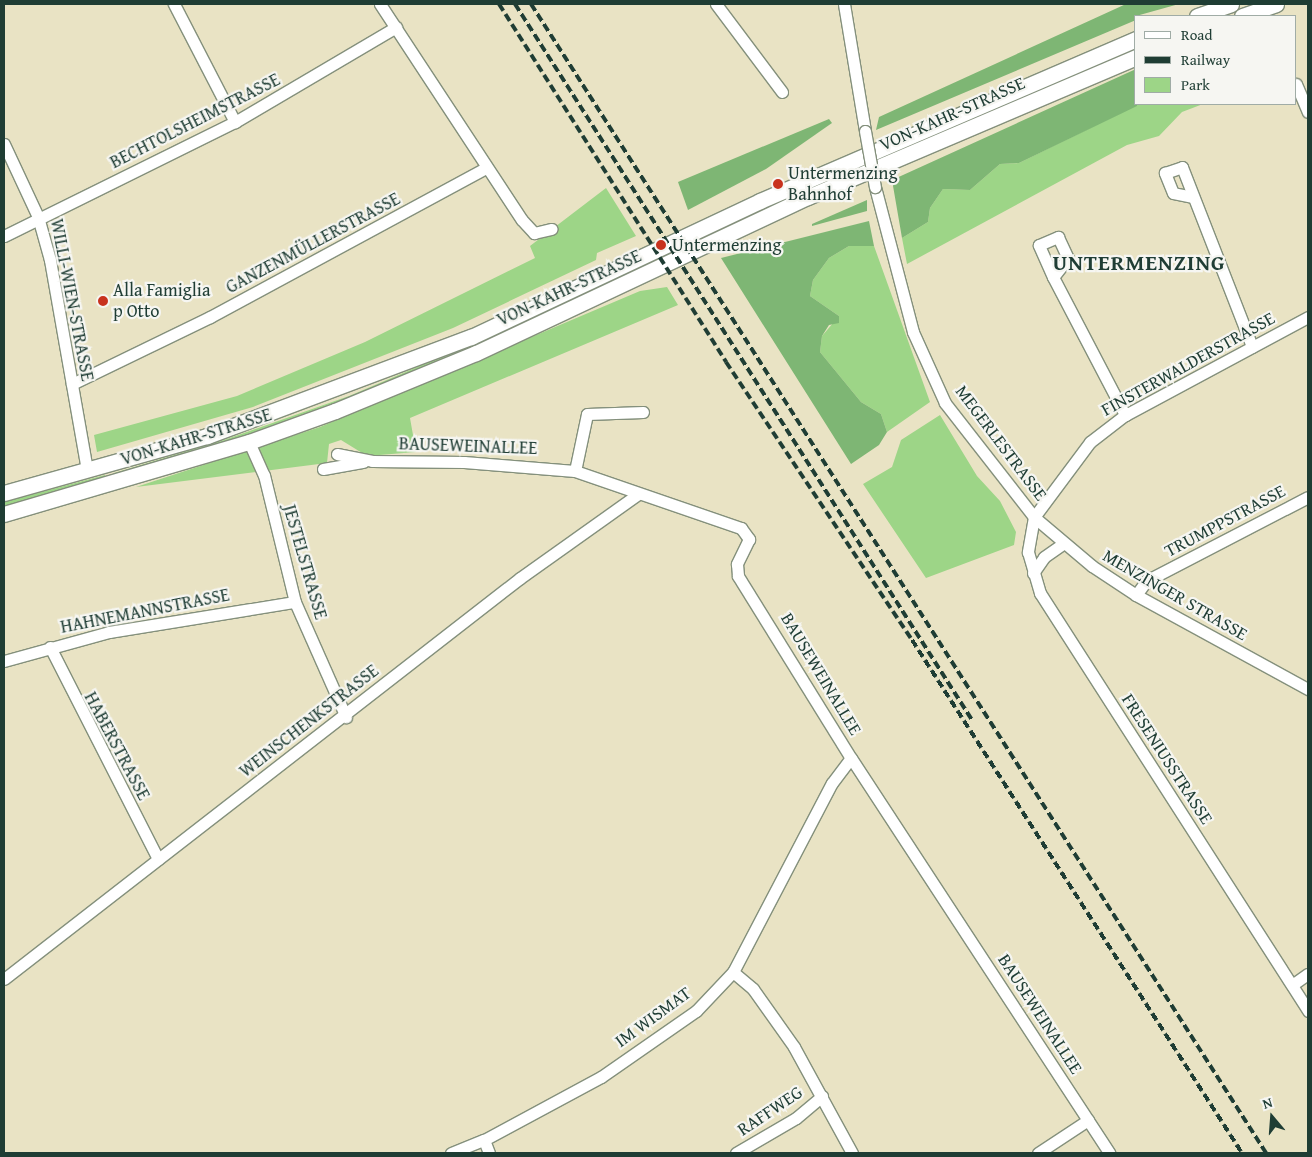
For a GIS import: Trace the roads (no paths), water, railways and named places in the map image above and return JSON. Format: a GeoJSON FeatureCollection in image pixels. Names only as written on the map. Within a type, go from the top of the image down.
{"type":"FeatureCollection","features":[{"type":"Feature","properties":{"kind":"main road"},"geometry":{"type":"LineString","coordinates":[[1200,15],[1231,4]]}},
{"type":"Feature","properties":{"kind":"main road"},"geometry":{"type":"LineString","coordinates":[[1246,15],[1268,10]]}},
{"type":"Feature","properties":{"kind":"main road","name":"VON-KAHR-STRASSE"},"geometry":{"type":"LineString","coordinates":[[4,493],[87,470],[307,402],[470,337],[760,201],[1134,40]]}},
{"type":"Feature","properties":{"kind":"main road","name":"VON-KAHR-STRASSE"},"geometry":{"type":"LineString","coordinates":[[4,514],[249,442],[476,353],[808,197],[1134,58]]}},
{"type":"Feature","properties":{"kind":"street"},"geometry":{"type":"LineString","coordinates":[[174,4],[235,122]]}},
{"type":"Feature","properties":{"kind":"street"},"geometry":{"type":"LineString","coordinates":[[380,4],[486,168],[534,233],[552,230]]}},
{"type":"Feature","properties":{"kind":"street"},"geometry":{"type":"LineString","coordinates":[[716,4],[782,92]]}},
{"type":"Feature","properties":{"kind":"street","name":"MEGERLESTRASSE"},"geometry":{"type":"LineString","coordinates":[[844,4],[875,187],[913,332],[945,404],[1034,517]]}},
{"type":"Feature","properties":{"kind":"street","name":"BECHTOLSHEIMSTRASSE"},"geometry":{"type":"LineString","coordinates":[[4,236],[38,217],[235,122],[396,27]]}},
{"type":"Feature","properties":{"kind":"street"},"geometry":{"type":"LineString","coordinates":[[1297,86],[1308,112]]}},
{"type":"Feature","properties":{"kind":"street","name":"WILLI-WIEN-STRASSE"},"geometry":{"type":"LineString","coordinates":[[4,144],[38,217],[72,384],[87,470]]}},
{"type":"Feature","properties":{"kind":"street","name":"GANZENMÜLLERSTRASSE"},"geometry":{"type":"LineString","coordinates":[[72,384],[218,312],[486,168]]}},
{"type":"Feature","properties":{"kind":"street"},"geometry":{"type":"LineString","coordinates":[[1193,197],[1252,347]]}},
{"type":"Feature","properties":{"kind":"street"},"geometry":{"type":"LineString","coordinates":[[1053,277],[1125,415]]}},
{"type":"Feature","properties":{"kind":"street","name":"FINSTERWALDERSTRASSE"},"geometry":{"type":"LineString","coordinates":[[1034,517],[1090,442],[1125,415],[1308,317]]}},
{"type":"Feature","properties":{"kind":"street"},"geometry":{"type":"LineString","coordinates":[[575,471],[587,414],[643,412]]}},
{"type":"Feature","properties":{"kind":"street","name":"JESTELSTRASSE"},"geometry":{"type":"LineString","coordinates":[[249,442],[264,475],[295,602],[346,717]]}},
{"type":"Feature","properties":{"kind":"street","name":"BAUSEWEINALLEE"},"geometry":{"type":"LineString","coordinates":[[337,454],[372,461]]}},
{"type":"Feature","properties":{"kind":"street","name":"BAUSEWEINALLEE"},"geometry":{"type":"LineString","coordinates":[[323,468],[372,461],[481,462],[575,471],[638,494],[698,510],[747,534],[748,545],[738,564],[738,576],[851,758],[1109,1153]]}},
{"type":"Feature","properties":{"kind":"street","name":"WEINSCHENKSTRASSE"},"geometry":{"type":"LineString","coordinates":[[4,979],[158,859],[346,717],[367,695],[638,494]]}},
{"type":"Feature","properties":{"kind":"street","name":"TRUMPPSTRASSE"},"geometry":{"type":"LineString","coordinates":[[1136,596],[1146,581],[1308,497]]}},
{"type":"Feature","properties":{"kind":"street","name":"MENZINGER STRASSE"},"geometry":{"type":"LineString","coordinates":[[1034,517],[1064,543],[1136,596],[1308,689]]}},
{"type":"Feature","properties":{"kind":"street","name":"FRESENIUSSTRASSE"},"geometry":{"type":"LineString","coordinates":[[1034,517],[1028,552],[1032,573],[1040,593],[1308,1010]]}},
{"type":"Feature","properties":{"kind":"street"},"geometry":{"type":"LineString","coordinates":[[1032,573],[1044,557],[1064,543]]}},
{"type":"Feature","properties":{"kind":"street","name":"HAHNEMANNSTRASSE"},"geometry":{"type":"LineString","coordinates":[[4,661],[109,632],[295,602]]}},
{"type":"Feature","properties":{"kind":"street","name":"HABERSTRASSE"},"geometry":{"type":"LineString","coordinates":[[50,647],[158,859]]}},
{"type":"Feature","properties":{"kind":"street","name":"IM WISMAT"},"geometry":{"type":"LineString","coordinates":[[450,1153],[484,1140],[601,1077],[696,1011],[733,972],[832,782],[851,758]]}},
{"type":"Feature","properties":{"kind":"street"},"geometry":{"type":"LineString","coordinates":[[733,972],[753,989],[794,1047],[852,1153]]}},
{"type":"Feature","properties":{"kind":"street"},"geometry":{"type":"LineString","coordinates":[[1292,985],[1308,974]]}},
{"type":"Feature","properties":{"kind":"street","name":"RAFFWEG"},"geometry":{"type":"LineString","coordinates":[[736,1153],[796,1118],[822,1096]]}},
{"type":"Feature","properties":{"kind":"street"},"geometry":{"type":"LineString","coordinates":[[1038,1153],[1088,1120]]}},
{"type":"Feature","properties":{"kind":"street"},"geometry":{"type":"LineString","coordinates":[[484,1140],[488,1153]]}},
{"type":"Feature","properties":{"kind":"railway"},"geometry":{"type":"LineString","coordinates":[[499,4],[726,362],[912,640],[1242,1153]]}},
{"type":"Feature","properties":{"kind":"railway"},"geometry":{"type":"LineString","coordinates":[[515,4],[972,720]]}},
{"type":"Feature","properties":{"kind":"railway"},"geometry":{"type":"LineString","coordinates":[[531,4],[1266,1153]]}},
{"type":"Feature","properties":{"kind":"place","name":"Untermenzing Bahnhof"},"geometry":{"type":"Point","coordinates":[778,184]}},
{"type":"Feature","properties":{"kind":"place","name":"Untermenzing"},"geometry":{"type":"Point","coordinates":[661,245]}},
{"type":"Feature","properties":{"kind":"place","name":"Alla Famiglia p Otto"},"geometry":{"type":"Point","coordinates":[103,301]}},
{"type":"Feature","properties":{"kind":"district","name":"UNTERMENZING"},"geometry":{"type":"Point","coordinates":[1139,263]}}]}
